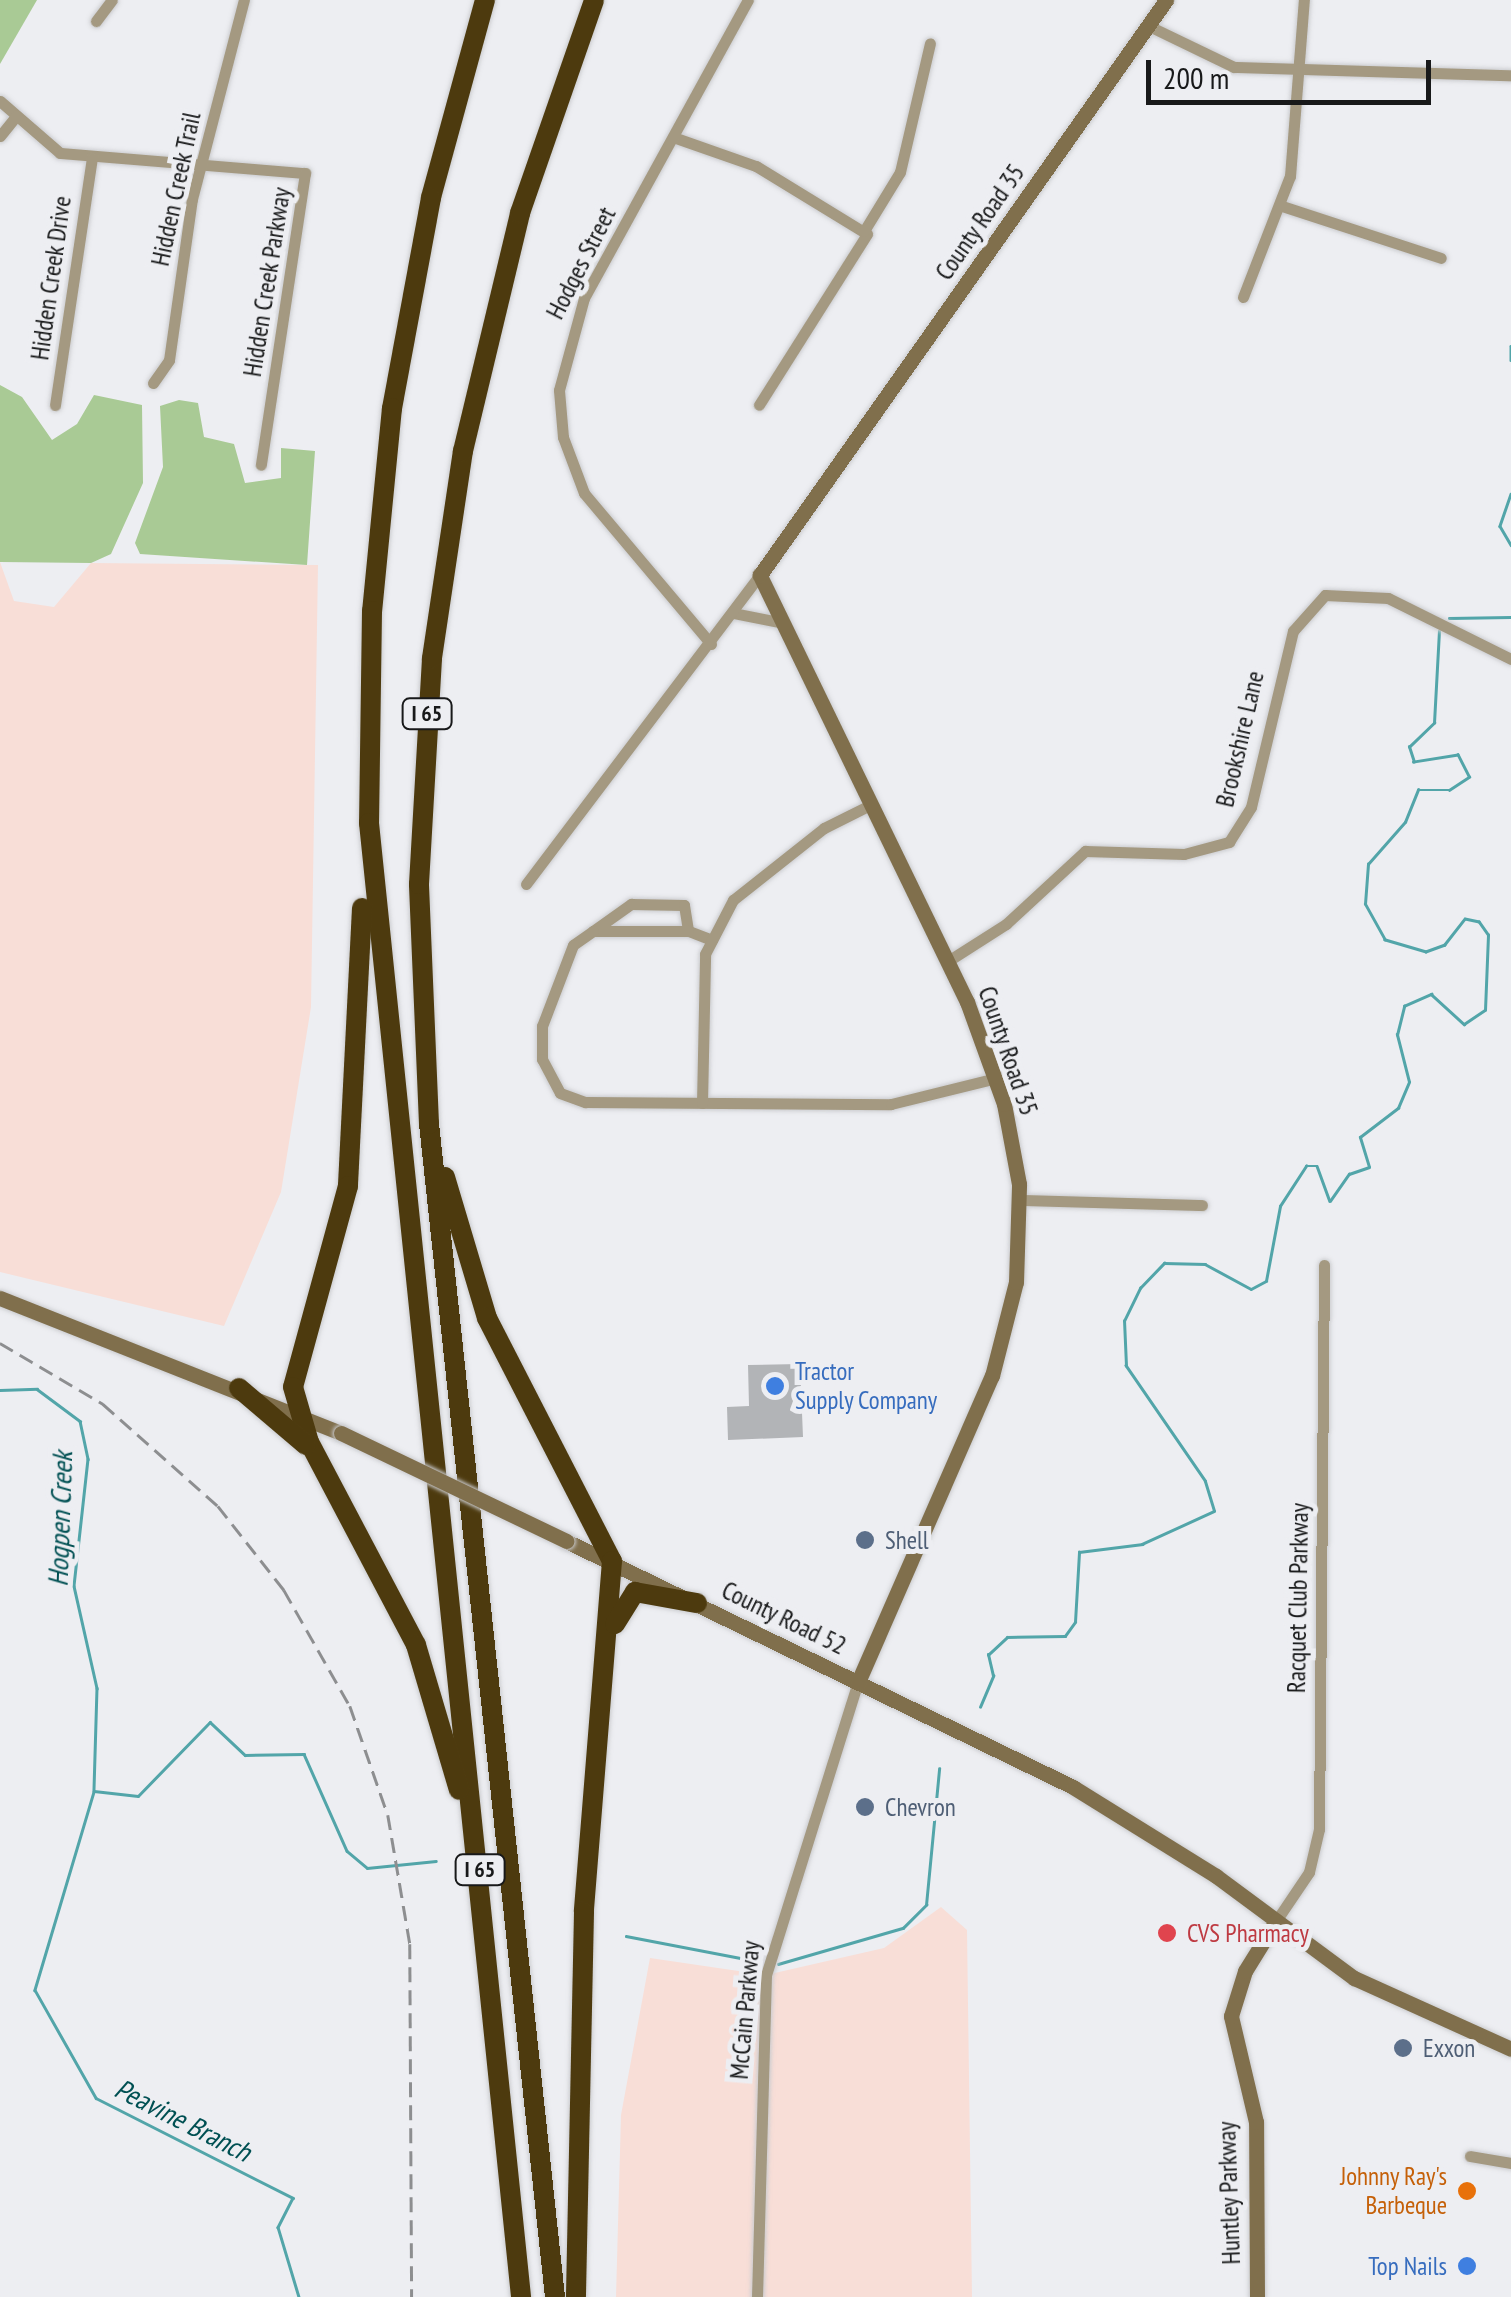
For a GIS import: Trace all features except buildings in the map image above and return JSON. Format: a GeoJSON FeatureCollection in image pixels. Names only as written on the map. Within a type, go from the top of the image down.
{"type":"FeatureCollection","features":[{"type":"Feature","properties":{"kind":"highway","name":"I 65"},"geometry":{"type":"LineString","coordinates":[[485,0],[404,332],[369,701],[377,963],[486,1924],[521,2297]]}},
{"type":"Feature","properties":{"kind":"highway","name":"I 65"},"geometry":{"type":"LineString","coordinates":[[555,2297],[422,1036],[425,744],[453,508],[502,281],[594,0]]}},
{"type":"Feature","properties":{"kind":"highway"},"geometry":{"type":"LineString","coordinates":[[369,701],[355,1137],[337,1245],[293,1387],[297,1415],[426,1670],[486,1924]]}},
{"type":"Feature","properties":{"kind":"highway"},"geometry":{"type":"LineString","coordinates":[[422,1036],[446,1180],[481,1304],[612,1561],[584,1912],[576,2297]]}},
{"type":"Feature","properties":{"kind":"highway"},"geometry":{"type":"LineString","coordinates":[[239,1388],[319,1460]]}},
{"type":"Feature","properties":{"kind":"highway"},"geometry":{"type":"LineString","coordinates":[[601,1720],[624,1598],[697,1603]]}},
{"type":"Feature","properties":{"kind":"street"},"geometry":{"type":"LineString","coordinates":[[96,21],[112,0]]}},
{"type":"Feature","properties":{"kind":"street","name":"Hidden Creek Trail"},"geometry":{"type":"LineString","coordinates":[[154,383],[169,360],[202,161],[244,0]]}},
{"type":"Feature","properties":{"kind":"street","name":"Hodges Street"},"geometry":{"type":"LineString","coordinates":[[711,644],[594,508],[566,451],[558,406],[576,316],[748,0]]}},
{"type":"Feature","properties":{"kind":"street","name":"County Road 35"},"geometry":{"type":"LineString","coordinates":[[858,1682],[992,1376],[1016,1282],[1020,1200],[996,1078],[948,960],[760,575],[1166,0]]}},
{"type":"Feature","properties":{"kind":"street"},"geometry":{"type":"LineString","coordinates":[[1244,296],[1282,206],[1304,0]]}},
{"type":"Feature","properties":{"kind":"street"},"geometry":{"type":"LineString","coordinates":[[1149,26],[1223,64],[1298,71],[1511,75]]}},
{"type":"Feature","properties":{"kind":"street"},"geometry":{"type":"LineString","coordinates":[[759,405],[863,251],[864,230],[900,172],[930,43]]}},
{"type":"Feature","properties":{"kind":"street","name":"Hidden Creek Parkway"},"geometry":{"type":"LineString","coordinates":[[0,101],[49,147],[92,158],[294,165],[307,176],[262,465]]}},
{"type":"Feature","properties":{"kind":"street"},"geometry":{"type":"LineString","coordinates":[[0,136],[16,116]]}},
{"type":"Feature","properties":{"kind":"street"},"geometry":{"type":"LineString","coordinates":[[673,137],[756,166],[864,230]]}},
{"type":"Feature","properties":{"kind":"street","name":"Hidden Creek Drive"},"geometry":{"type":"LineString","coordinates":[[56,404],[92,158]]}},
{"type":"Feature","properties":{"kind":"street"},"geometry":{"type":"LineString","coordinates":[[1282,206],[1441,258]]}},
{"type":"Feature","properties":{"kind":"street"},"geometry":{"type":"LineString","coordinates":[[526,884],[760,575]]}},
{"type":"Feature","properties":{"kind":"street","name":"Brookshire Lane"},"geometry":{"type":"LineString","coordinates":[[948,960],[1006,924],[1085,851],[1184,854],[1229,842],[1251,807],[1287,645],[1324,594],[1388,598],[1511,659]]}},
{"type":"Feature","properties":{"kind":"street"},"geometry":{"type":"LineString","coordinates":[[733,613],[784,624]]}},
{"type":"Feature","properties":{"kind":"street"},"geometry":{"type":"LineString","coordinates":[[702,1102],[712,940],[733,900],[778,860],[872,804]]}},
{"type":"Feature","properties":{"kind":"street"},"geometry":{"type":"LineString","coordinates":[[688,931],[684,905],[631,904],[566,954],[547,1007],[548,1080],[585,1102],[928,1101],[996,1078]]}},
{"type":"Feature","properties":{"kind":"street"},"geometry":{"type":"LineString","coordinates":[[594,931],[688,931],[712,940]]}},
{"type":"Feature","properties":{"kind":"street"},"geometry":{"type":"LineString","coordinates":[[1020,1200],[1202,1205]]}},
{"type":"Feature","properties":{"kind":"street","name":"Racquet Club Parkway"},"geometry":{"type":"LineString","coordinates":[[1276,1921],[1308,1872],[1319,1829],[1324,1266]]}},
{"type":"Feature","properties":{"kind":"street","name":"County Road 52"},"geometry":{"type":"LineString","coordinates":[[0,1298],[239,1388],[342,1433],[858,1682],[1107,1806],[1390,2000],[1511,2049]]}},
{"type":"Feature","properties":{"kind":"street","name":"McCain Parkway"},"geometry":{"type":"LineString","coordinates":[[757,2297],[766,1975],[858,1682]]}},
{"type":"Feature","properties":{"kind":"street","name":"Huntley Parkway"},"geometry":{"type":"LineString","coordinates":[[1257,2297],[1256,2122],[1231,2016],[1244,1971],[1276,1921]]}},
{"type":"Feature","properties":{"kind":"street"},"geometry":{"type":"LineString","coordinates":[[1470,2156],[1511,2164]]}},
{"type":"Feature","properties":{"kind":"shaded area"},"geometry":{"type":"Polygon","coordinates":[[[0,562],[14,601],[54,607],[91,563],[318,565],[311,1007],[281,1192],[224,1326],[0,1272],[0,562]]]}},
{"type":"Feature","properties":{"kind":"shaded area"},"geometry":{"type":"Polygon","coordinates":[[[941,1907],[967,1930],[972,2297],[616,2297],[621,2115],[650,1958],[766,1975],[884,1948],[941,1907]]]}},
{"type":"Feature","properties":{"kind":"green space"},"geometry":{"type":"Polygon","coordinates":[[[0,0],[37,0],[0,64],[0,0]]]}},
{"type":"Feature","properties":{"kind":"green space"},"geometry":{"type":"Polygon","coordinates":[[[0,385],[22,397],[52,440],[77,424],[94,395],[142,405],[143,483],[111,554],[91,563],[0,562],[0,385]]]}},
{"type":"Feature","properties":{"kind":"green space"},"geometry":{"type":"Polygon","coordinates":[[[179,400],[198,403],[204,437],[234,444],[245,483],[281,478],[281,448],[315,451],[307,565],[140,554],[135,543],[163,467],[160,406],[179,400]]]}},
{"type":"Feature","properties":{"kind":"waterway","name":"Hogpen Creek"},"geometry":{"type":"LineString","coordinates":[[1511,346],[1511,360]]}},
{"type":"Feature","properties":{"kind":"waterway","name":"Hogpen Creek"},"geometry":{"type":"LineString","coordinates":[[1511,494],[1500,526],[1511,545]]}},
{"type":"Feature","properties":{"kind":"waterway","name":"Hogpen Creek"},"geometry":{"type":"LineString","coordinates":[[1449,618],[1511,617]]}},
{"type":"Feature","properties":{"kind":"waterway","name":"Hogpen Creek"},"geometry":{"type":"LineString","coordinates":[[980,1707],[993,1676],[988,1655],[1007,1637],[1065,1636],[1075,1622],[1079,1552],[1142,1544],[1214,1511],[1205,1481],[1126,1366],[1124,1321],[1140,1288],[1164,1263],[1205,1264],[1251,1289],[1266,1281],[1280,1206],[1306,1166],[1317,1166],[1330,1201],[1349,1174],[1369,1167],[1360,1137],[1398,1108],[1409,1082],[1397,1035],[1404,1006],[1431,994],[1464,1024],[1485,1010],[1488,935],[1479,922],[1465,919],[1445,945],[1426,952],[1385,940],[1365,904],[1368,864],[1405,822],[1418,790],[1449,790],[1469,777],[1458,755],[1414,762],[1409,747],[1434,723],[1439,631]]}},
{"type":"Feature","properties":{"kind":"waterway","name":"Hogpen Creek"},"geometry":{"type":"LineString","coordinates":[[0,1390],[37,1389],[80,1421],[88,1459],[74,1586],[97,1688],[94,1791],[138,1796],[210,1722],[245,1755],[304,1754],[347,1851],[367,1868],[436,1861]]}},
{"type":"Feature","properties":{"kind":"waterway","name":"Hogpen Creek"},"geometry":{"type":"LineString","coordinates":[[778,1964],[903,1928],[926,1905],[939,1769]]}},
{"type":"Feature","properties":{"kind":"waterway","name":"Peavine Branch"},"geometry":{"type":"LineString","coordinates":[[94,1792],[35,1990],[96,2098],[293,2198],[278,2227],[299,2297]]}},
{"type":"Feature","properties":{"kind":"waterway","name":"Hogpen Creek"},"geometry":{"type":"LineString","coordinates":[[626,1936],[756,1961]]}},
{"type":"Feature","properties":{"kind":"railway"},"geometry":{"type":"LineString","coordinates":[[0,1343],[103,1404],[218,1506],[284,1590],[350,1706],[388,1815],[410,1944],[412,2297]]}},
{"type":"Feature","properties":{"kind":"place","name":"Tractor Supply Company"},"geometry":{"type":"Point","coordinates":[775,1386]}},
{"type":"Feature","properties":{"kind":"place","name":"Shell"},"geometry":{"type":"Point","coordinates":[865,1540]}},
{"type":"Feature","properties":{"kind":"place","name":"Chevron"},"geometry":{"type":"Point","coordinates":[865,1807]}},
{"type":"Feature","properties":{"kind":"place","name":"CVS Pharmacy"},"geometry":{"type":"Point","coordinates":[1167,1933]}},
{"type":"Feature","properties":{"kind":"place","name":"Exxon"},"geometry":{"type":"Point","coordinates":[1403,2048]}},
{"type":"Feature","properties":{"kind":"place","name":"Johnny Ray's Barbeque"},"geometry":{"type":"Point","coordinates":[1467,2191]}},
{"type":"Feature","properties":{"kind":"place","name":"Top Nails"},"geometry":{"type":"Point","coordinates":[1467,2266]}}]}
